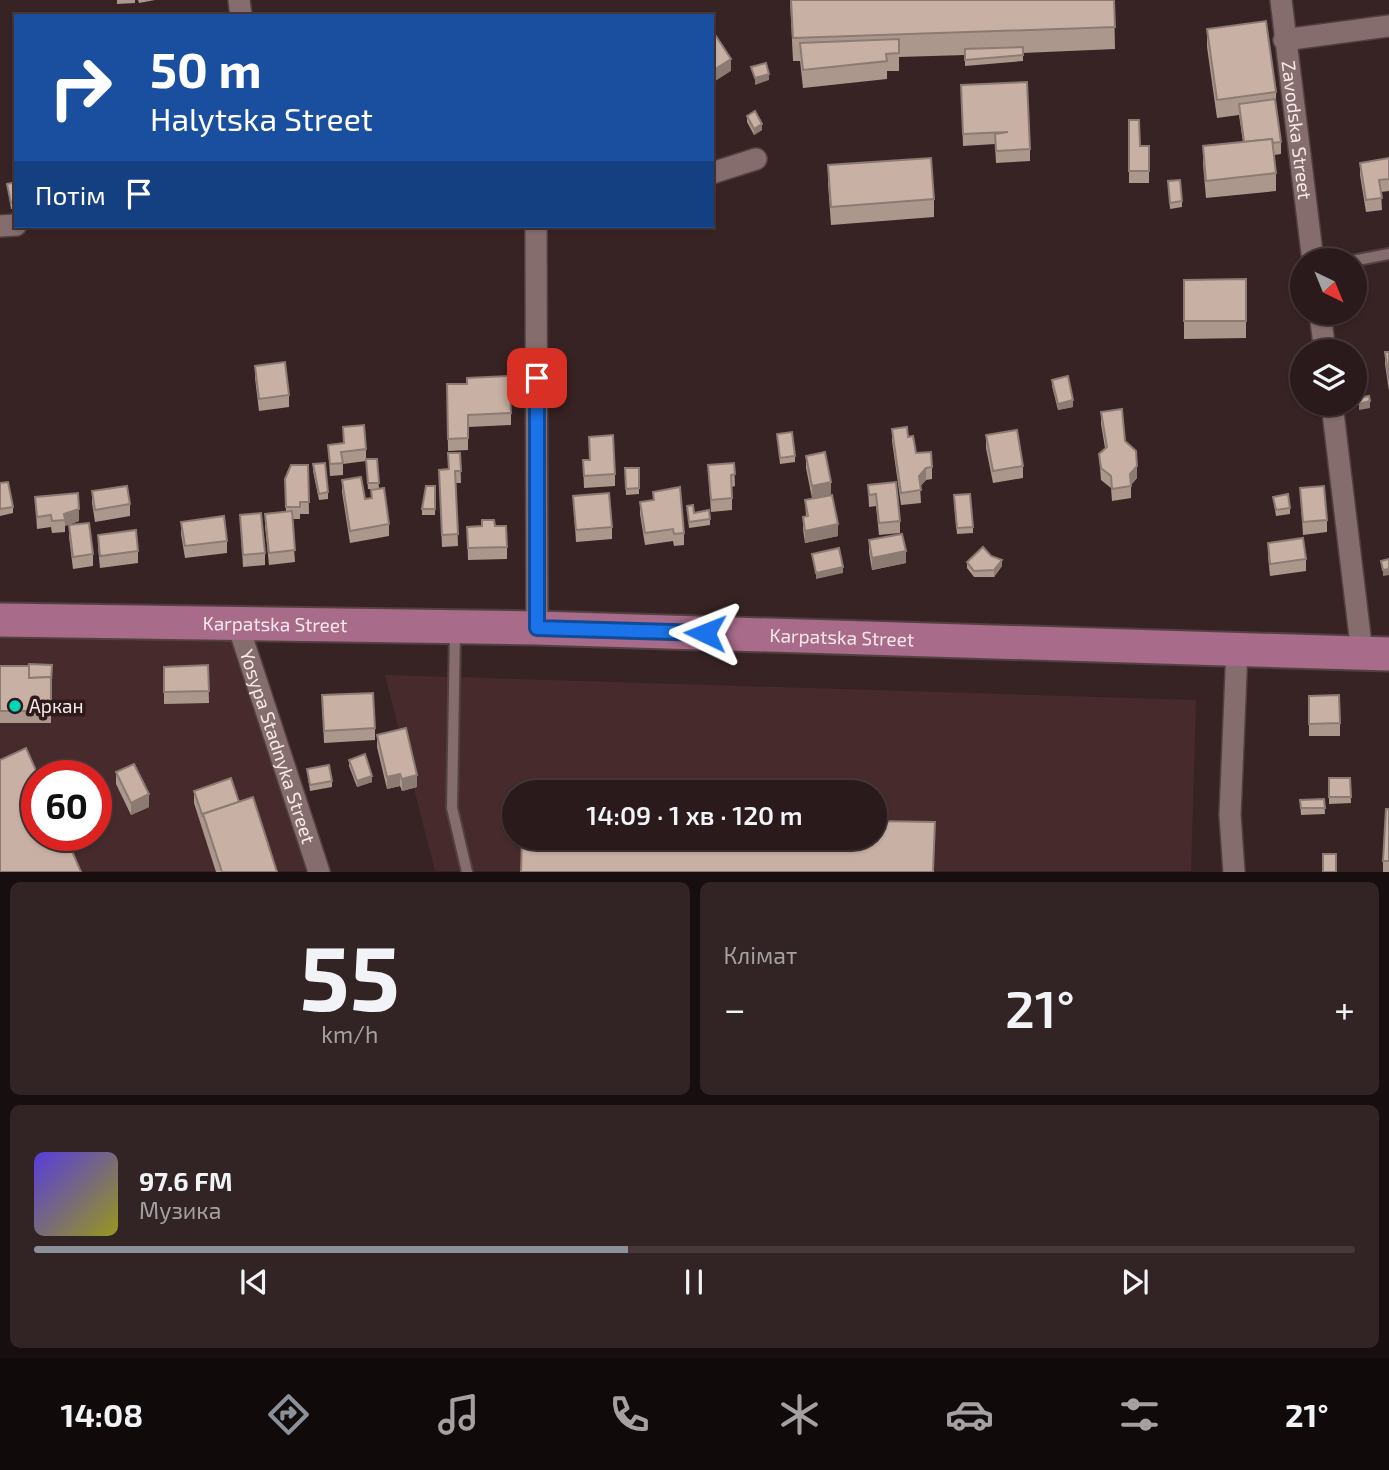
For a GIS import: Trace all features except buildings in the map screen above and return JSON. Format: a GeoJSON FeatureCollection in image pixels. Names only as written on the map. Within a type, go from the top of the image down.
{"type":"FeatureCollection","features":[{"type":"Feature","properties":{"kind":"main road","name":"Karpatska Street"},"geometry":{"type":"LineString","coordinates":[[0,620],[537,628],[1376,653]]}},
{"type":"Feature","properties":{"kind":"street","name":"Zavodska Street"},"geometry":{"type":"LineString","coordinates":[[1281,0],[1310,248]]}},
{"type":"Feature","properties":{"kind":"street"},"geometry":{"type":"LineString","coordinates":[[1284,40],[1389,26]]}},
{"type":"Feature","properties":{"kind":"street"},"geometry":{"type":"LineString","coordinates":[[714,172],[756,159]]}},
{"type":"Feature","properties":{"kind":"street"},"geometry":{"type":"LineString","coordinates":[[536,228],[537,628]]}},
{"type":"Feature","properties":{"kind":"street"},"geometry":{"type":"LineString","coordinates":[[1334,416],[1376,653]]}},
{"type":"Feature","properties":{"kind":"street","name":"Yosypa Stadnyka Street"},"geometry":{"type":"LineString","coordinates":[[237,622],[319,872]]}},
{"type":"Feature","properties":{"kind":"street"},"geometry":{"type":"LineString","coordinates":[[1234,872],[1230,815],[1237,649]]}},
{"type":"Feature","properties":{"kind":"lane"},"geometry":{"type":"LineString","coordinates":[[1367,258],[1389,254]]}},
{"type":"Feature","properties":{"kind":"lane"},"geometry":{"type":"LineString","coordinates":[[455,627],[452,808],[467,872]]}},
{"type":"Feature","properties":{"kind":"shaded area"},"geometry":{"type":"Polygon","coordinates":[[[0,639],[240,641],[315,871],[0,871],[0,639]]]}},
{"type":"Feature","properties":{"kind":"shaded area"},"geometry":{"type":"Polygon","coordinates":[[[385,675],[1196,700],[1191,871],[435,871],[385,675]]]}},
{"type":"Feature","properties":{"kind":"place","name":"Аркан"},"geometry":{"type":"Point","coordinates":[15,706]}},
{"type":"Feature","properties":{"kind":"route"},"geometry":{"type":"LineString","coordinates":[[537,378],[537,628],[705,633]]}}]}
